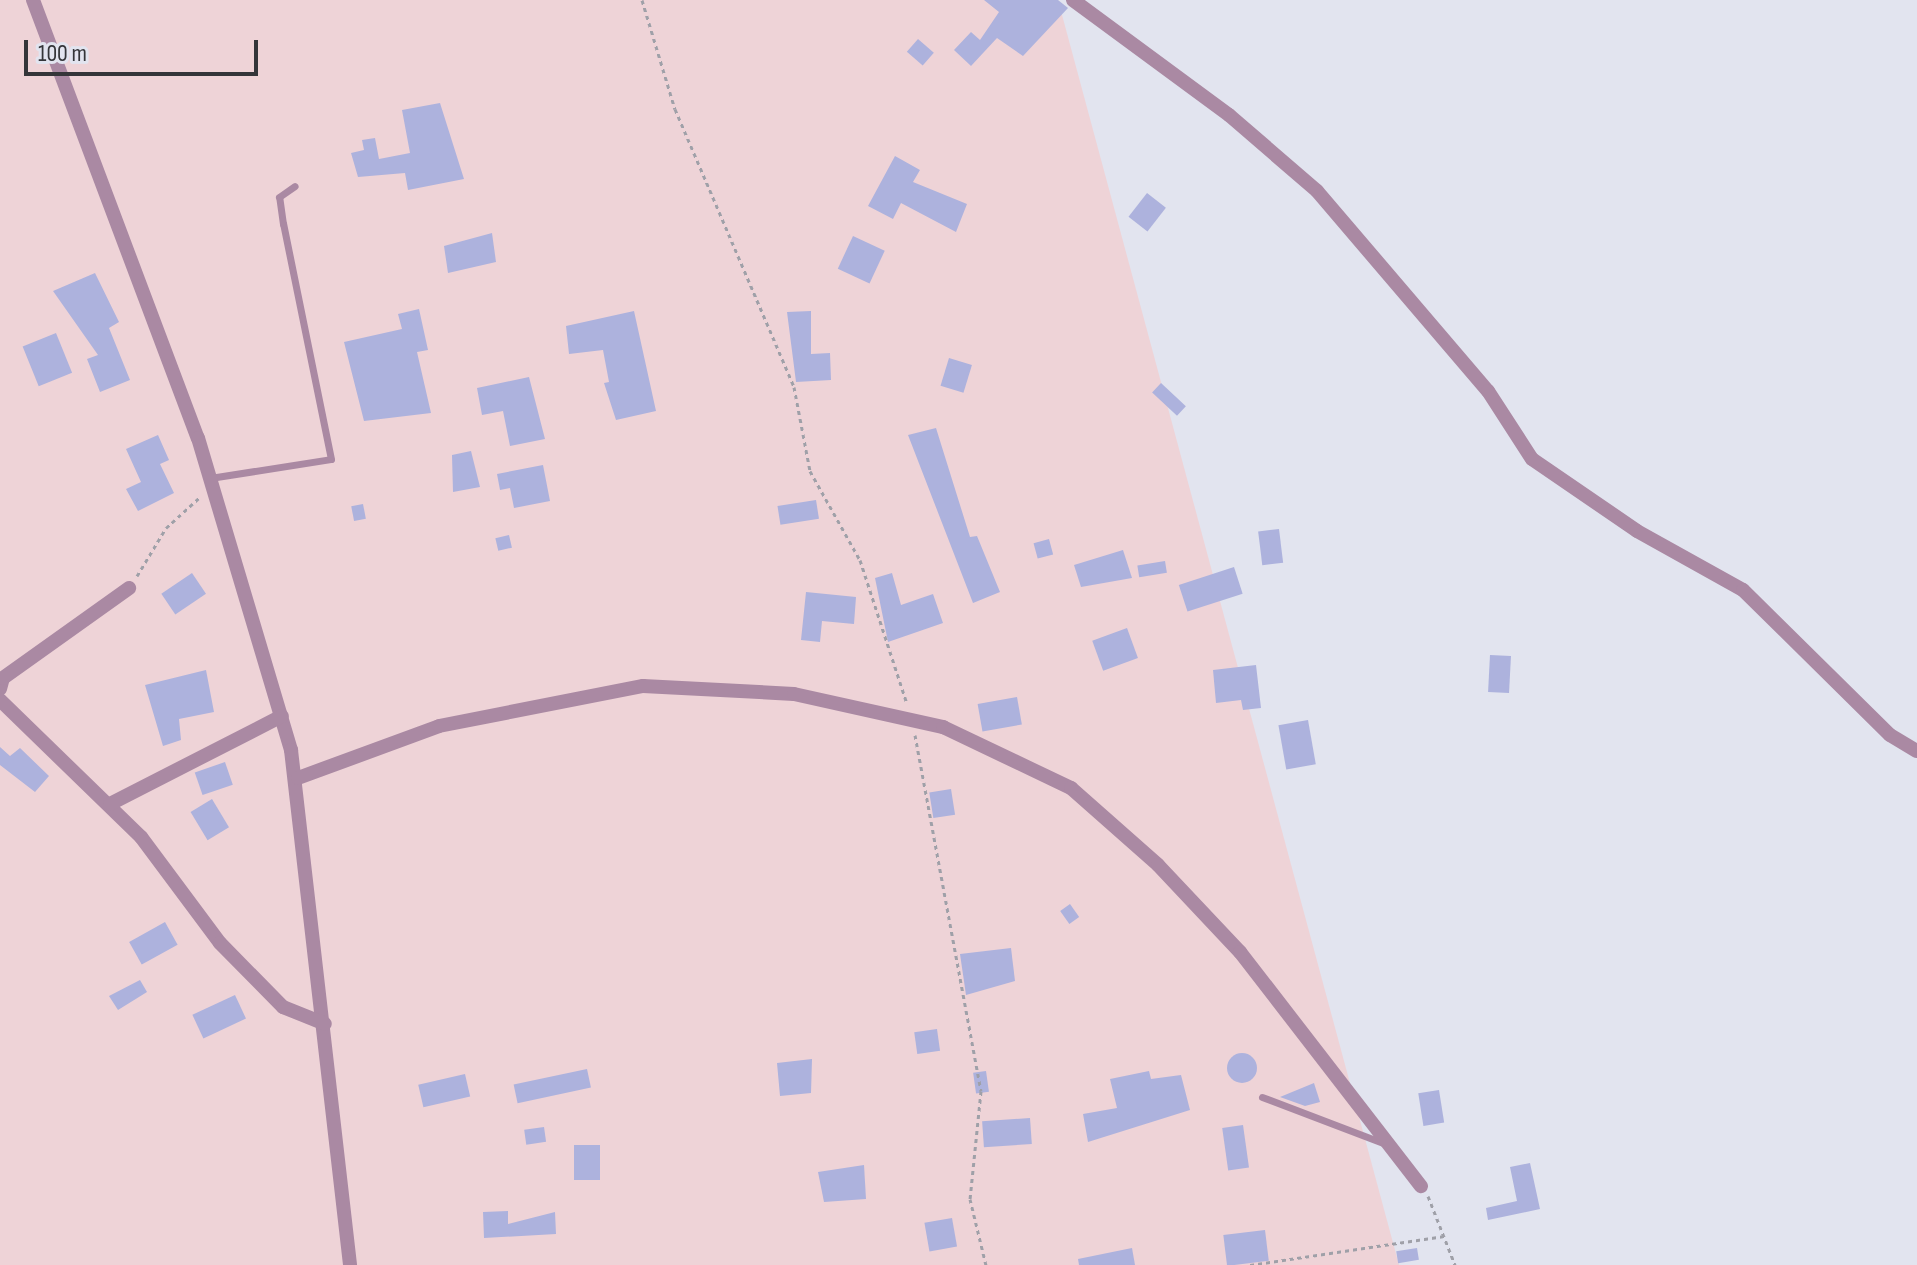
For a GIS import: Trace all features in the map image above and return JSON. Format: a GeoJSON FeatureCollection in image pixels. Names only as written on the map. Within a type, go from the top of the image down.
{"type":"FeatureCollection","features":[{"type":"Feature","properties":{"kind":"street"},"geometry":{"type":"LineString","coordinates":[[33,0],[211,481],[298,778],[350,1265]]}},
{"type":"Feature","properties":{"kind":"street"},"geometry":{"type":"LineString","coordinates":[[1073,0],[1229,115],[1317,191],[1488,391],[1532,459],[1637,531],[1743,590],[1890,735],[1917,751]]}},
{"type":"Feature","properties":{"kind":"street"},"geometry":{"type":"LineString","coordinates":[[1,680],[129,588]]}},
{"type":"Feature","properties":{"kind":"street"},"geometry":{"type":"LineString","coordinates":[[298,778],[439,726],[606,689],[764,691],[912,719],[962,734],[1089,800],[1228,937],[1421,1186]]}},
{"type":"Feature","properties":{"kind":"street"},"geometry":{"type":"LineString","coordinates":[[0,700],[110,804],[220,943],[283,1007],[325,1024]]}},
{"type":"Feature","properties":{"kind":"street"},"geometry":{"type":"LineString","coordinates":[[110,804],[282,716]]}},
{"type":"Feature","properties":{"kind":"lane"},"geometry":{"type":"LineString","coordinates":[[211,481],[331,459],[279,197],[295,186]]}},
{"type":"Feature","properties":{"kind":"lane"},"geometry":{"type":"LineString","coordinates":[[1262,1097],[1392,1145]]}},
{"type":"Feature","properties":{"kind":"path"},"geometry":{"type":"LineString","coordinates":[[642,0],[675,109],[794,387],[810,471],[860,560],[912,719],[981,1091],[970,1199],[986,1265]]}},
{"type":"Feature","properties":{"kind":"path"},"geometry":{"type":"LineString","coordinates":[[129,588],[166,528],[211,481]]}},
{"type":"Feature","properties":{"kind":"path"},"geometry":{"type":"LineString","coordinates":[[1421,1186],[1455,1265]]}},
{"type":"Feature","properties":{"kind":"path"},"geometry":{"type":"LineString","coordinates":[[1250,1265],[1443,1236]]}},
{"type":"Feature","properties":{"kind":"shaded area"},"geometry":{"type":"Polygon","coordinates":[[[0,0],[1058,0],[1399,1265],[0,1265],[0,0]]]}},
{"type":"Feature","properties":{"kind":"building"},"geometry":{"type":"Polygon","coordinates":[[[984,0],[1058,0],[1068,8],[1023,56],[997,38],[971,66],[954,50],[971,32],[980,40],[999,12],[984,0]]]}},
{"type":"Feature","properties":{"kind":"building"},"geometry":{"type":"Polygon","coordinates":[[[918,39],[934,53],[923,66],[907,52],[918,39]]]}},
{"type":"Feature","properties":{"kind":"building"},"geometry":{"type":"Polygon","coordinates":[[[440,103],[464,179],[408,190],[405,173],[358,177],[351,153],[364,150],[362,140],[375,138],[379,159],[410,153],[402,110],[440,103]]]}},
{"type":"Feature","properties":{"kind":"building"},"geometry":{"type":"Polygon","coordinates":[[[895,156],[920,170],[913,182],[967,204],[956,232],[901,203],[893,219],[868,206],[895,156]]]}},
{"type":"Feature","properties":{"kind":"building"},"geometry":{"type":"Polygon","coordinates":[[[1147,193],[1166,208],[1147,231],[1129,217],[1147,193]]]}},
{"type":"Feature","properties":{"kind":"building"},"geometry":{"type":"Polygon","coordinates":[[[492,233],[496,262],[448,273],[444,246],[492,233]]]}},
{"type":"Feature","properties":{"kind":"building"},"geometry":{"type":"Polygon","coordinates":[[[853,236],[885,251],[870,283],[838,269],[853,236]]]}},
{"type":"Feature","properties":{"kind":"building"},"geometry":{"type":"Polygon","coordinates":[[[95,273],[119,322],[109,328],[130,380],[100,392],[87,359],[98,355],[53,291],[95,273]]]}},
{"type":"Feature","properties":{"kind":"building"},"geometry":{"type":"Polygon","coordinates":[[[419,309],[428,350],[417,352],[431,413],[364,421],[344,342],[402,329],[398,314],[419,309]]]}},
{"type":"Feature","properties":{"kind":"building"},"geometry":{"type":"Polygon","coordinates":[[[634,311],[656,411],[616,420],[604,383],[609,382],[603,350],[569,354],[566,326],[634,311]]]}},
{"type":"Feature","properties":{"kind":"building"},"geometry":{"type":"Polygon","coordinates":[[[811,311],[811,354],[830,353],[831,380],[796,382],[787,312],[811,311]]]}},
{"type":"Feature","properties":{"kind":"building"},"geometry":{"type":"Polygon","coordinates":[[[56,333],[72,373],[39,386],[23,346],[56,333]]]}},
{"type":"Feature","properties":{"kind":"building"},"geometry":{"type":"Polygon","coordinates":[[[949,358],[972,365],[963,393],[941,386],[949,358]]]}},
{"type":"Feature","properties":{"kind":"building"},"geometry":{"type":"Polygon","coordinates":[[[529,377],[545,439],[510,446],[503,411],[482,415],[477,388],[529,377]]]}},
{"type":"Feature","properties":{"kind":"building"},"geometry":{"type":"Polygon","coordinates":[[[1161,383],[1186,406],[1177,416],[1152,393],[1161,383]]]}},
{"type":"Feature","properties":{"kind":"building"},"geometry":{"type":"Polygon","coordinates":[[[936,428],[970,537],[977,536],[1000,592],[973,603],[908,435],[936,428]]]}},
{"type":"Feature","properties":{"kind":"building"},"geometry":{"type":"Polygon","coordinates":[[[158,435],[169,460],[160,464],[174,493],[138,511],[126,489],[141,482],[126,449],[158,435]]]}},
{"type":"Feature","properties":{"kind":"building"},"geometry":{"type":"Polygon","coordinates":[[[471,451],[480,487],[453,492],[452,455],[471,451]]]}},
{"type":"Feature","properties":{"kind":"building"},"geometry":{"type":"Polygon","coordinates":[[[543,465],[550,501],[514,508],[510,488],[500,490],[497,474],[543,465]]]}},
{"type":"Feature","properties":{"kind":"building"},"geometry":{"type":"Polygon","coordinates":[[[816,500],[819,519],[780,525],[777,506],[816,500]]]}},
{"type":"Feature","properties":{"kind":"building"},"geometry":{"type":"Polygon","coordinates":[[[363,504],[366,519],[354,521],[351,506],[363,504]]]}},
{"type":"Feature","properties":{"kind":"building"},"geometry":{"type":"Polygon","coordinates":[[[1279,529],[1283,563],[1262,565],[1258,532],[1279,529]]]}},
{"type":"Feature","properties":{"kind":"building"},"geometry":{"type":"Polygon","coordinates":[[[509,535],[512,548],[498,551],[495,538],[509,535]]]}},
{"type":"Feature","properties":{"kind":"building"},"geometry":{"type":"Polygon","coordinates":[[[1049,539],[1053,554],[1038,559],[1034,543],[1049,539]]]}},
{"type":"Feature","properties":{"kind":"building"},"geometry":{"type":"Polygon","coordinates":[[[1123,550],[1132,578],[1081,587],[1074,565],[1123,550]]]}},
{"type":"Feature","properties":{"kind":"building"},"geometry":{"type":"Polygon","coordinates":[[[1165,561],[1167,573],[1139,577],[1137,565],[1165,561]]]}},
{"type":"Feature","properties":{"kind":"building"},"geometry":{"type":"Polygon","coordinates":[[[1234,567],[1243,594],[1187,612],[1179,585],[1234,567]]]}},
{"type":"Feature","properties":{"kind":"building"},"geometry":{"type":"Polygon","coordinates":[[[192,573],[206,594],[175,614],[161,594],[192,573]]]}},
{"type":"Feature","properties":{"kind":"building"},"geometry":{"type":"Polygon","coordinates":[[[892,573],[901,605],[933,594],[943,623],[888,642],[875,578],[892,573]]]}},
{"type":"Feature","properties":{"kind":"building"},"geometry":{"type":"Polygon","coordinates":[[[806,592],[856,597],[854,624],[822,621],[820,642],[801,640],[806,592]]]}},
{"type":"Feature","properties":{"kind":"building"},"geometry":{"type":"Polygon","coordinates":[[[1127,628],[1138,658],[1103,671],[1092,641],[1127,628]]]}},
{"type":"Feature","properties":{"kind":"building"},"geometry":{"type":"Polygon","coordinates":[[[1490,655],[1511,656],[1509,693],[1488,692],[1490,655]]]}},
{"type":"Feature","properties":{"kind":"building"},"geometry":{"type":"Polygon","coordinates":[[[1256,665],[1261,708],[1243,710],[1241,700],[1216,703],[1213,670],[1256,665]]]}},
{"type":"Feature","properties":{"kind":"building"},"geometry":{"type":"Polygon","coordinates":[[[206,670],[214,712],[179,719],[181,740],[163,746],[145,685],[206,670]]]}},
{"type":"Feature","properties":{"kind":"building"},"geometry":{"type":"Polygon","coordinates":[[[1017,697],[1022,725],[982,732],[978,704],[1017,697]]]}},
{"type":"Feature","properties":{"kind":"building"},"geometry":{"type":"Polygon","coordinates":[[[1308,720],[1316,764],[1286,770],[1278,725],[1308,720]]]}},
{"type":"Feature","properties":{"kind":"building"},"geometry":{"type":"Polygon","coordinates":[[[0,747],[10,756],[20,748],[49,776],[35,792],[0,765],[0,747]]]}},
{"type":"Feature","properties":{"kind":"building"},"geometry":{"type":"Polygon","coordinates":[[[225,762],[233,785],[203,795],[195,772],[225,762]]]}},
{"type":"Feature","properties":{"kind":"building"},"geometry":{"type":"Polygon","coordinates":[[[951,789],[955,815],[933,818],[929,792],[951,789]]]}},
{"type":"Feature","properties":{"kind":"building"},"geometry":{"type":"Polygon","coordinates":[[[212,799],[229,827],[208,840],[191,812],[212,799]]]}},
{"type":"Feature","properties":{"kind":"building"},"geometry":{"type":"Polygon","coordinates":[[[1070,904],[1079,917],[1069,924],[1060,911],[1070,904]]]}},
{"type":"Feature","properties":{"kind":"building"},"geometry":{"type":"Polygon","coordinates":[[[165,922],[178,945],[142,965],[129,942],[165,922]]]}},
{"type":"Feature","properties":{"kind":"building"},"geometry":{"type":"Polygon","coordinates":[[[1011,948],[1015,981],[966,995],[960,954],[1011,948]]]}},
{"type":"Feature","properties":{"kind":"building"},"geometry":{"type":"Polygon","coordinates":[[[140,980],[147,992],[118,1010],[109,996],[140,980]]]}},
{"type":"Feature","properties":{"kind":"building"},"geometry":{"type":"Polygon","coordinates":[[[235,995],[246,1019],[203,1038],[192,1015],[235,995]]]}},
{"type":"Feature","properties":{"kind":"building"},"geometry":{"type":"Polygon","coordinates":[[[937,1029],[940,1051],[917,1054],[914,1032],[937,1029]]]}},
{"type":"Feature","properties":{"kind":"building"},"geometry":{"type":"Polygon","coordinates":[[[1242,1053],[1253,1057],[1257,1068],[1253,1079],[1242,1083],[1231,1079],[1227,1068],[1231,1057],[1242,1053]]]}},
{"type":"Feature","properties":{"kind":"building"},"geometry":{"type":"Polygon","coordinates":[[[812,1059],[811,1093],[780,1096],[777,1063],[812,1059]]]}},
{"type":"Feature","properties":{"kind":"building"},"geometry":{"type":"Polygon","coordinates":[[[587,1069],[591,1088],[518,1103],[514,1085],[587,1069]]]}},
{"type":"Feature","properties":{"kind":"building"},"geometry":{"type":"Polygon","coordinates":[[[986,1071],[989,1092],[976,1094],[973,1073],[986,1071]]]}},
{"type":"Feature","properties":{"kind":"building"},"geometry":{"type":"Polygon","coordinates":[[[1149,1071],[1151,1079],[1181,1075],[1190,1110],[1088,1142],[1083,1114],[1117,1108],[1110,1079],[1149,1071]]]}},
{"type":"Feature","properties":{"kind":"building"},"geometry":{"type":"Polygon","coordinates":[[[465,1074],[470,1096],[423,1107],[418,1085],[465,1074]]]}},
{"type":"Feature","properties":{"kind":"building"},"geometry":{"type":"Polygon","coordinates":[[[1314,1083],[1320,1102],[1305,1106],[1280,1097],[1314,1083]]]}},
{"type":"Feature","properties":{"kind":"building"},"geometry":{"type":"Polygon","coordinates":[[[1439,1090],[1444,1123],[1423,1126],[1418,1093],[1439,1090]]]}},
{"type":"Feature","properties":{"kind":"building"},"geometry":{"type":"Polygon","coordinates":[[[1030,1118],[1032,1144],[984,1147],[982,1121],[1030,1118]]]}},
{"type":"Feature","properties":{"kind":"building"},"geometry":{"type":"Polygon","coordinates":[[[1243,1125],[1249,1168],[1228,1171],[1222,1128],[1243,1125]]]}},
{"type":"Feature","properties":{"kind":"building"},"geometry":{"type":"Polygon","coordinates":[[[544,1127],[546,1142],[526,1145],[524,1130],[544,1127]]]}},
{"type":"Feature","properties":{"kind":"building"},"geometry":{"type":"Polygon","coordinates":[[[574,1145],[600,1145],[600,1180],[574,1180],[574,1145]]]}},
{"type":"Feature","properties":{"kind":"building"},"geometry":{"type":"Polygon","coordinates":[[[1530,1163],[1540,1209],[1488,1220],[1486,1208],[1517,1201],[1510,1167],[1530,1163]]]}},
{"type":"Feature","properties":{"kind":"building"},"geometry":{"type":"Polygon","coordinates":[[[864,1165],[866,1199],[824,1202],[818,1172],[864,1165]]]}},
{"type":"Feature","properties":{"kind":"building"},"geometry":{"type":"Polygon","coordinates":[[[508,1211],[508,1224],[555,1212],[556,1234],[484,1238],[483,1212],[508,1211]]]}},
{"type":"Feature","properties":{"kind":"building"},"geometry":{"type":"Polygon","coordinates":[[[952,1218],[957,1247],[929,1251],[924,1223],[952,1218]]]}},
{"type":"Feature","properties":{"kind":"building"},"geometry":{"type":"Polygon","coordinates":[[[1265,1230],[1269,1261],[1227,1265],[1223,1235],[1265,1230]]]}},
{"type":"Feature","properties":{"kind":"building"},"geometry":{"type":"Polygon","coordinates":[[[1132,1248],[1135,1265],[1079,1265],[1078,1259],[1132,1248]]]}},
{"type":"Feature","properties":{"kind":"building"},"geometry":{"type":"Polygon","coordinates":[[[1417,1248],[1419,1260],[1398,1263],[1396,1251],[1417,1248]]]}}]}
